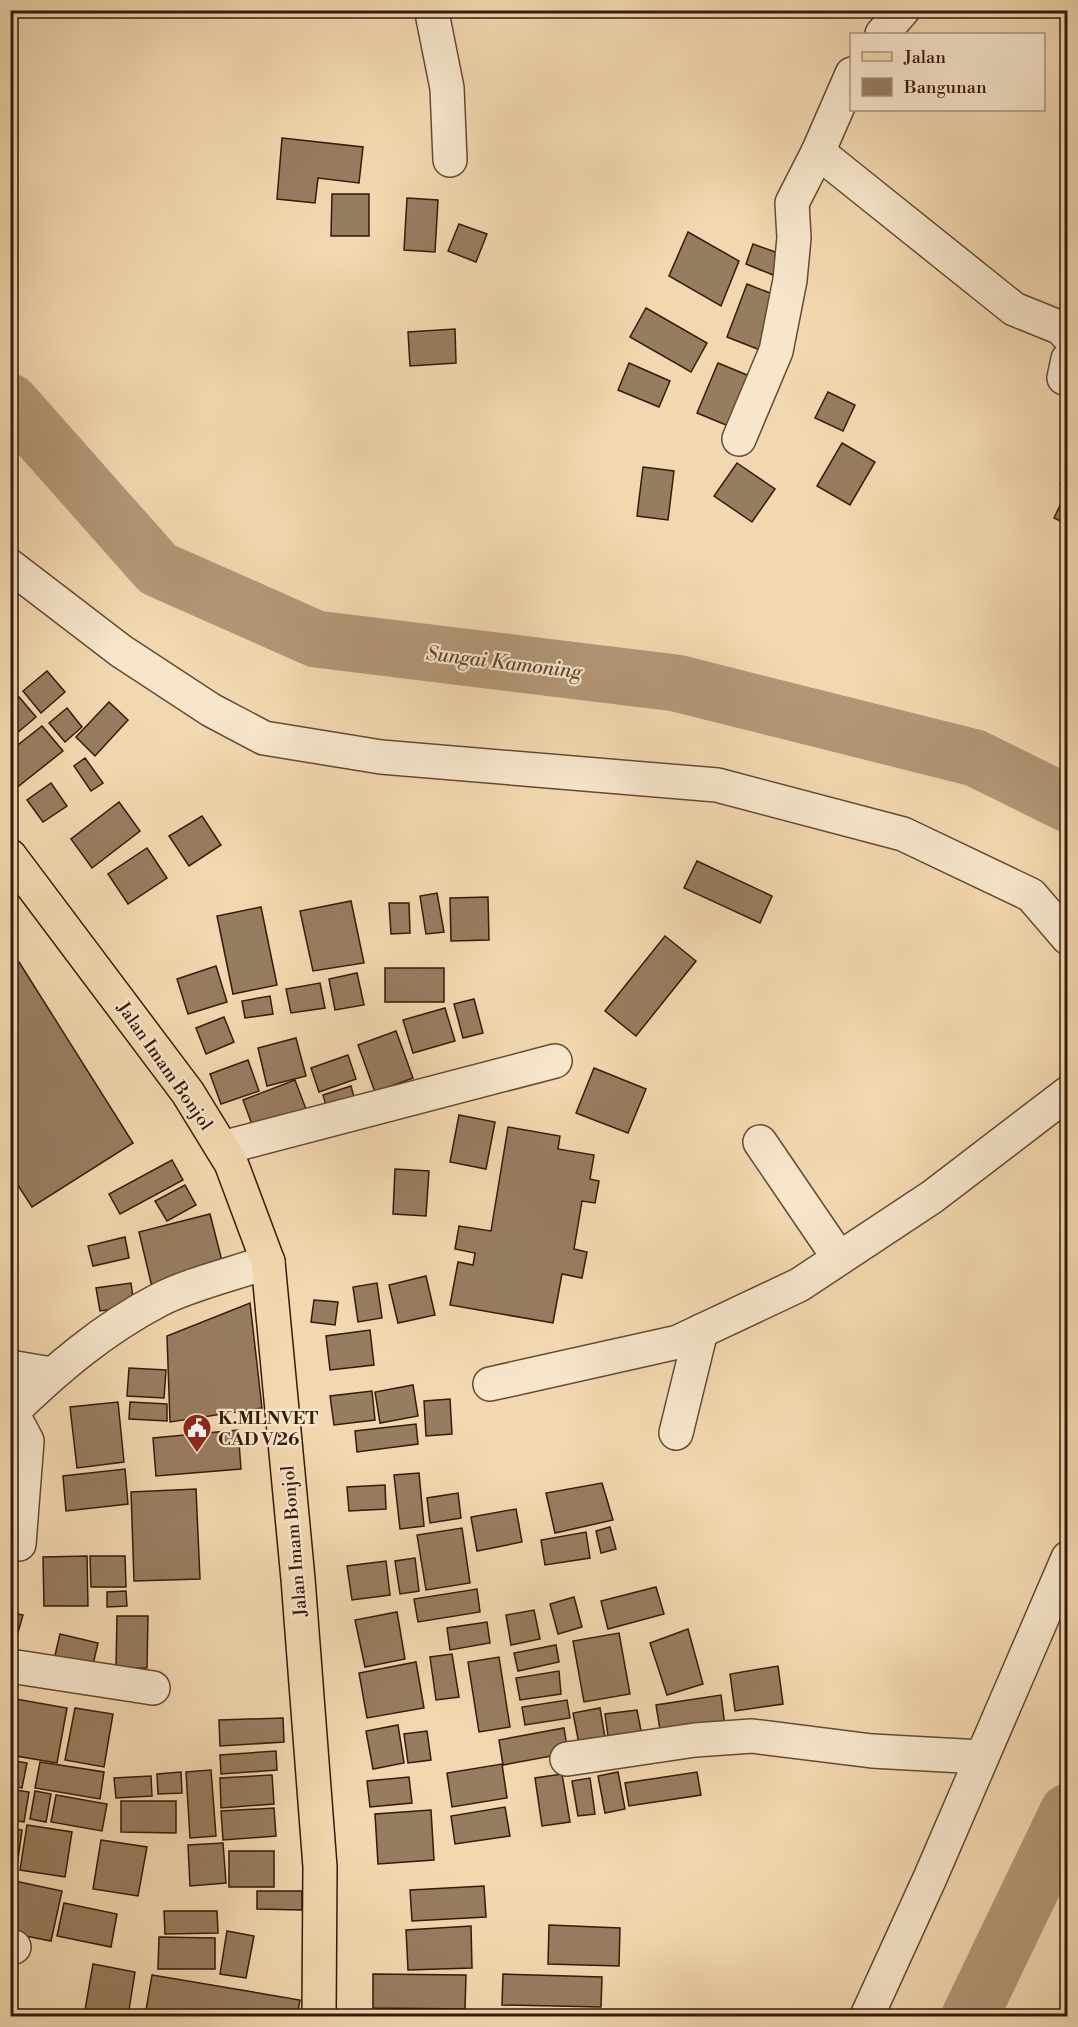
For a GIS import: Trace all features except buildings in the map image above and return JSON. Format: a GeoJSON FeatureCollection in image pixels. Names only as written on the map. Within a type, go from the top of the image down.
{"type":"FeatureCollection","features":[{"type":"Feature","properties":{"kind":"main road","name":"Jalan Imam Bonjol"},"geometry":{"type":"LineString","coordinates":[[10,856],[188,1093],[231,1163],[268,1262],[298,1579],[320,1867],[319,2016]]}},
{"type":"Feature","properties":{"kind":"street"},"geometry":{"type":"LineString","coordinates":[[435,10],[433,18],[447,88],[450,160]]}},
{"type":"Feature","properties":{"kind":"street"},"geometry":{"type":"LineString","coordinates":[[883,33],[903,10]]}},
{"type":"Feature","properties":{"kind":"street"},"geometry":{"type":"LineString","coordinates":[[739,439],[776,351],[790,280],[794,238],[792,203],[818,152],[850,79]]}},
{"type":"Feature","properties":{"kind":"street"},"geometry":{"type":"LineString","coordinates":[[818,152],[1014,309],[1061,328],[1068,336]]}},
{"type":"Feature","properties":{"kind":"street"},"geometry":{"type":"LineString","coordinates":[[10,566],[121,651],[211,710],[264,738],[381,758],[717,785],[903,834],[1031,895],[1068,938]]}},
{"type":"Feature","properties":{"kind":"street"},"geometry":{"type":"LineString","coordinates":[[222,1148],[555,1061]]}},
{"type":"Feature","properties":{"kind":"street"},"geometry":{"type":"LineString","coordinates":[[490,1384],[678,1342],[799,1285],[932,1197],[1068,1093]]}},
{"type":"Feature","properties":{"kind":"street"},"geometry":{"type":"LineString","coordinates":[[760,1142],[839,1258]]}},
{"type":"Feature","properties":{"kind":"street"},"geometry":{"type":"LineString","coordinates":[[19,1544],[27,1441],[11,1414],[51,1374],[108,1331],[161,1298],[268,1262]]}},
{"type":"Feature","properties":{"kind":"street"},"geometry":{"type":"LineString","coordinates":[[676,1433],[701,1331]]}},
{"type":"Feature","properties":{"kind":"street"},"geometry":{"type":"LineString","coordinates":[[10,1367],[51,1374]]}},
{"type":"Feature","properties":{"kind":"street"},"geometry":{"type":"LineString","coordinates":[[867,2016],[1068,1558]]}},
{"type":"Feature","properties":{"kind":"street"},"geometry":{"type":"LineString","coordinates":[[10,1666],[153,1688]]}},
{"type":"Feature","properties":{"kind":"street"},"geometry":{"type":"LineString","coordinates":[[567,1759],[695,1740],[752,1736],[872,1751],[981,1757]]}},
{"type":"Feature","properties":{"kind":"waterway","name":"Sungai Kamoning"},"geometry":{"type":"LineString","coordinates":[[10,402],[158,569],[316,639],[676,683],[975,758],[1068,804]]}},
{"type":"Feature","properties":{"kind":"waterway","name":"Sungai Kamoning"},"geometry":{"type":"LineString","coordinates":[[970,2016],[1068,1812]]}},
{"type":"Feature","properties":{"kind":"place","name":"K.MLNVET CAD V/26"},"geometry":{"type":"Point","coordinates":[197,1454]}}]}
